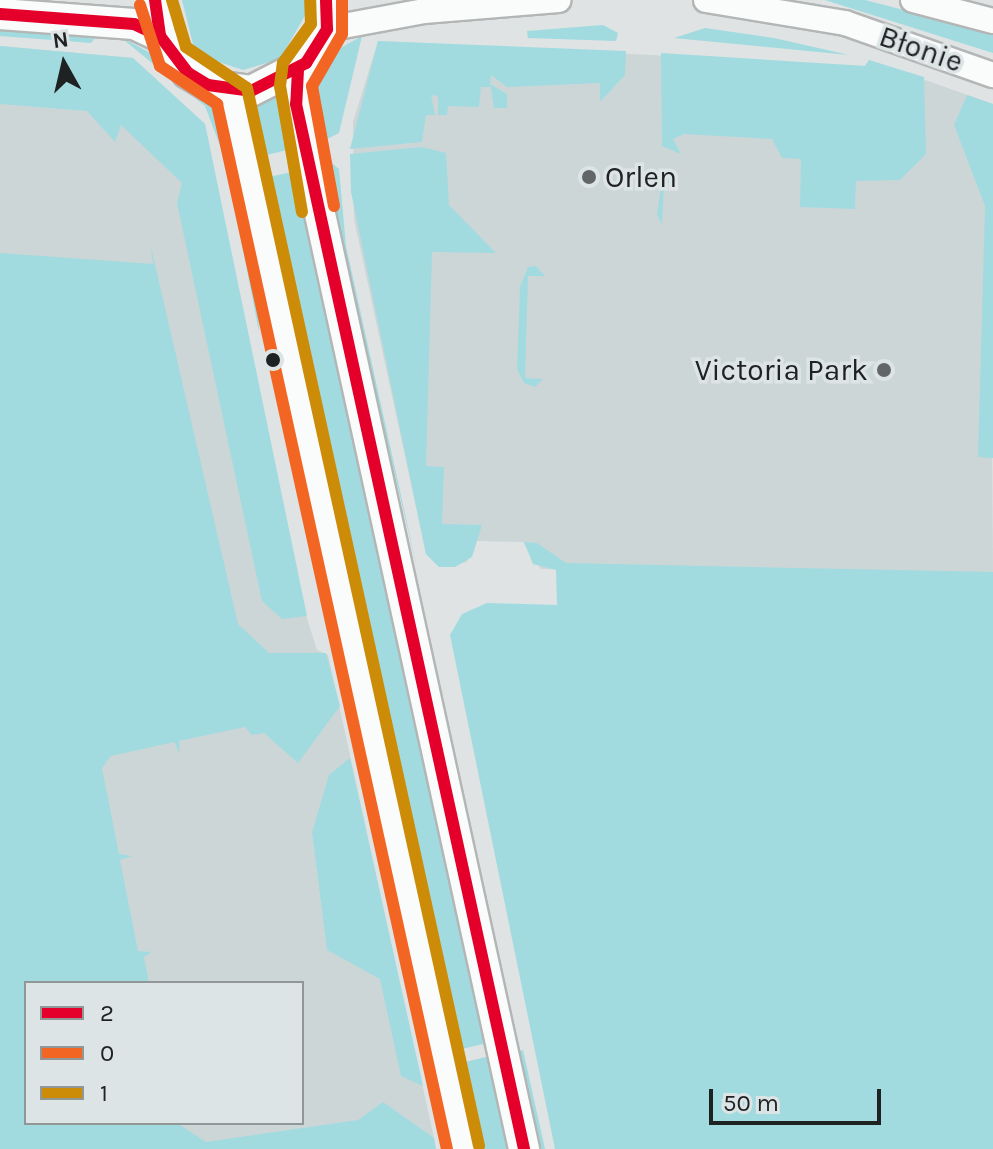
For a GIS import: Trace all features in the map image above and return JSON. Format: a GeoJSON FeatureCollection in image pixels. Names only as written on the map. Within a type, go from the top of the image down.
{"type":"FeatureCollection","features":[{"type":"Feature","properties":{"kind":"main road"},"geometry":{"type":"LineString","coordinates":[[155,0],[160,36]]}},
{"type":"Feature","properties":{"kind":"main road"},"geometry":{"type":"LineString","coordinates":[[0,14],[134,24],[160,36],[188,73],[231,91],[271,86],[298,70]]}},
{"type":"Feature","properties":{"kind":"main road"},"geometry":{"type":"LineString","coordinates":[[326,15],[298,70],[301,129],[524,1149]]}},
{"type":"Feature","properties":{"kind":"main road"},"geometry":{"type":"LineString","coordinates":[[231,91],[463,1149]]}},
{"type":"Feature","properties":{"kind":"street"},"geometry":{"type":"LineString","coordinates":[[326,15],[559,0]]}},
{"type":"Feature","properties":{"kind":"street","name":"Błonie"},"geometry":{"type":"LineString","coordinates":[[706,0],[845,23],[993,75]]}},
{"type":"Feature","properties":{"kind":"street","name":"Błonie"},"geometry":{"type":"LineString","coordinates":[[913,0],[993,21]]}},
{"type":"Feature","properties":{"kind":"shaded area"},"geometry":{"type":"Polygon","coordinates":[[[182,0],[306,0],[307,12],[280,59],[243,70],[207,58],[193,44],[182,0]]]}},
{"type":"Feature","properties":{"kind":"shaded area"},"geometry":{"type":"Polygon","coordinates":[[[825,0],[865,0],[993,33],[993,53],[825,0]]]}},
{"type":"Feature","properties":{"kind":"shaded area"},"geometry":{"type":"Polygon","coordinates":[[[603,25],[618,33],[616,41],[528,38],[527,31],[603,25]]]}},
{"type":"Feature","properties":{"kind":"shaded area"},"geometry":{"type":"Polygon","coordinates":[[[0,26],[96,34],[96,37],[91,43],[0,36],[0,26]]]}},
{"type":"Feature","properties":{"kind":"shaded area"},"geometry":{"type":"Polygon","coordinates":[[[705,28],[774,38],[849,55],[674,38],[705,28]]]}},
{"type":"Feature","properties":{"kind":"shaded area"},"geometry":{"type":"Polygon","coordinates":[[[119,36],[167,62],[212,104],[236,163],[225,159],[205,106],[119,36]]]}},
{"type":"Feature","properties":{"kind":"shaded area"},"geometry":{"type":"Polygon","coordinates":[[[362,36],[339,133],[319,143],[311,112],[314,82],[335,51],[362,36]]]}},
{"type":"Feature","properties":{"kind":"shaded area"},"geometry":{"type":"Polygon","coordinates":[[[378,41],[865,66],[869,60],[990,103],[993,576],[541,569],[523,542],[477,541],[467,562],[439,567],[426,554],[354,219],[353,122],[378,41]]]}},
{"type":"Feature","properties":{"kind":"shaded area"},"geometry":{"type":"Polygon","coordinates":[[[378,41],[626,51],[625,75],[600,102],[600,83],[507,87],[491,75],[490,84],[507,94],[507,108],[494,108],[491,87],[481,87],[479,107],[448,106],[447,115],[438,115],[438,96],[431,95],[435,115],[426,115],[422,142],[350,149],[378,41]]]}},
{"type":"Feature","properties":{"kind":"shaded area"},"geometry":{"type":"Polygon","coordinates":[[[0,46],[133,58],[205,124],[303,606],[317,650],[328,655],[434,1138],[381,1123],[173,1149],[167,1125],[304,1125],[304,981],[132,981],[0,321],[0,46]]]}},
{"type":"Feature","properties":{"kind":"shaded area"},"geometry":{"type":"Polygon","coordinates":[[[0,46],[133,58],[205,124],[307,616],[282,619],[262,601],[177,203],[182,183],[121,125],[115,142],[87,111],[0,104],[0,46]]]}},
{"type":"Feature","properties":{"kind":"shaded area"},"geometry":{"type":"Polygon","coordinates":[[[661,53],[865,66],[869,60],[924,77],[926,154],[900,180],[856,181],[855,209],[800,207],[801,159],[782,158],[772,139],[684,134],[673,139],[681,154],[662,146],[661,53]]]}},
{"type":"Feature","properties":{"kind":"shaded area"},"geometry":{"type":"Polygon","coordinates":[[[967,95],[993,104],[993,458],[978,457],[985,206],[954,125],[967,95]]]}},
{"type":"Feature","properties":{"kind":"shaded area"},"geometry":{"type":"Polygon","coordinates":[[[279,97],[291,149],[259,157],[249,103],[279,97]]]}},
{"type":"Feature","properties":{"kind":"shaded area"},"geometry":{"type":"Polygon","coordinates":[[[422,147],[446,153],[449,205],[496,253],[432,252],[426,466],[444,467],[442,524],[482,525],[472,557],[455,567],[439,567],[426,554],[351,192],[350,154],[422,147]]]}},
{"type":"Feature","properties":{"kind":"shaded area"},"geometry":{"type":"Polygon","coordinates":[[[333,164],[339,169],[346,246],[417,568],[322,166],[333,164]]]}},
{"type":"Feature","properties":{"kind":"shaded area"},"geometry":{"type":"Polygon","coordinates":[[[664,168],[677,184],[664,184],[662,225],[657,214],[664,168]]]}},
{"type":"Feature","properties":{"kind":"shaded area"},"geometry":{"type":"Polygon","coordinates":[[[297,171],[487,1043],[454,1051],[264,178],[297,171]]]}},
{"type":"Feature","properties":{"kind":"shaded area"},"geometry":{"type":"Polygon","coordinates":[[[240,184],[257,265],[259,332],[232,193],[240,184]]]}},
{"type":"Feature","properties":{"kind":"shaded area"},"geometry":{"type":"Polygon","coordinates":[[[151,247],[238,624],[269,653],[326,653],[340,706],[298,763],[264,733],[252,735],[245,727],[179,741],[180,754],[174,742],[111,756],[102,768],[119,854],[132,856],[120,860],[138,951],[151,952],[144,957],[149,981],[24,981],[24,1125],[180,1125],[206,1142],[358,1120],[383,1102],[434,1138],[436,1149],[0,1149],[0,253],[153,264],[151,247]]]}},
{"type":"Feature","properties":{"kind":"shaded area"},"geometry":{"type":"Polygon","coordinates":[[[536,266],[545,276],[528,276],[525,378],[543,379],[535,387],[524,383],[517,369],[520,287],[528,267],[536,266]]]}},
{"type":"Feature","properties":{"kind":"shaded area"},"geometry":{"type":"Polygon","coordinates":[[[524,542],[537,543],[566,563],[993,572],[993,1149],[555,1149],[450,635],[462,614],[487,603],[557,605],[556,570],[533,564],[524,542]]]}},
{"type":"Feature","properties":{"kind":"shaded area"},"geometry":{"type":"Polygon","coordinates":[[[361,750],[430,1056],[424,1057],[356,752],[361,750]]]}},
{"type":"Feature","properties":{"kind":"shaded area"},"geometry":{"type":"Polygon","coordinates":[[[350,758],[423,1086],[401,1076],[380,979],[327,950],[312,832],[329,775],[350,758]]]}},
{"type":"Feature","properties":{"kind":"shaded area"},"geometry":{"type":"Polygon","coordinates":[[[523,1050],[545,1149],[536,1149],[514,1052],[523,1050]]]}},
{"type":"Feature","properties":{"kind":"shaded area"},"geometry":{"type":"Polygon","coordinates":[[[490,1056],[511,1149],[476,1149],[457,1064],[490,1056]]]}},
{"type":"Feature","properties":{"kind":"transit line","name":"2"},"geometry":{"type":"LineString","coordinates":[[155,0],[160,36],[188,73],[208,85],[251,91],[306,63],[327,29],[326,0]]}},
{"type":"Feature","properties":{"kind":"transit line","name":"1"},"geometry":{"type":"LineString","coordinates":[[172,0],[186,47],[247,88],[479,1146]]}},
{"type":"Feature","properties":{"kind":"transit line","name":"0"},"geometry":{"type":"LineString","coordinates":[[334,206],[312,86],[342,34],[342,0]]}},
{"type":"Feature","properties":{"kind":"transit line","name":"1"},"geometry":{"type":"LineString","coordinates":[[302,212],[280,86],[283,63],[311,24],[310,1]]}},
{"type":"Feature","properties":{"kind":"transit line","name":"0"},"geometry":{"type":"LineString","coordinates":[[140,5],[160,66],[217,104],[447,1149]]}},
{"type":"Feature","properties":{"kind":"transit line","name":"2"},"geometry":{"type":"LineString","coordinates":[[0,14],[134,24],[160,36]]}},
{"type":"Feature","properties":{"kind":"transit line","name":"2"},"geometry":{"type":"LineString","coordinates":[[298,70],[296,104],[524,1149]]}},
{"type":"Feature","properties":{"kind":"place","name":"Orlen"},"geometry":{"type":"Point","coordinates":[589,177]}},
{"type":"Feature","properties":{"kind":"place","name":"Victoria Park"},"geometry":{"type":"Point","coordinates":[884,370]}}]}
